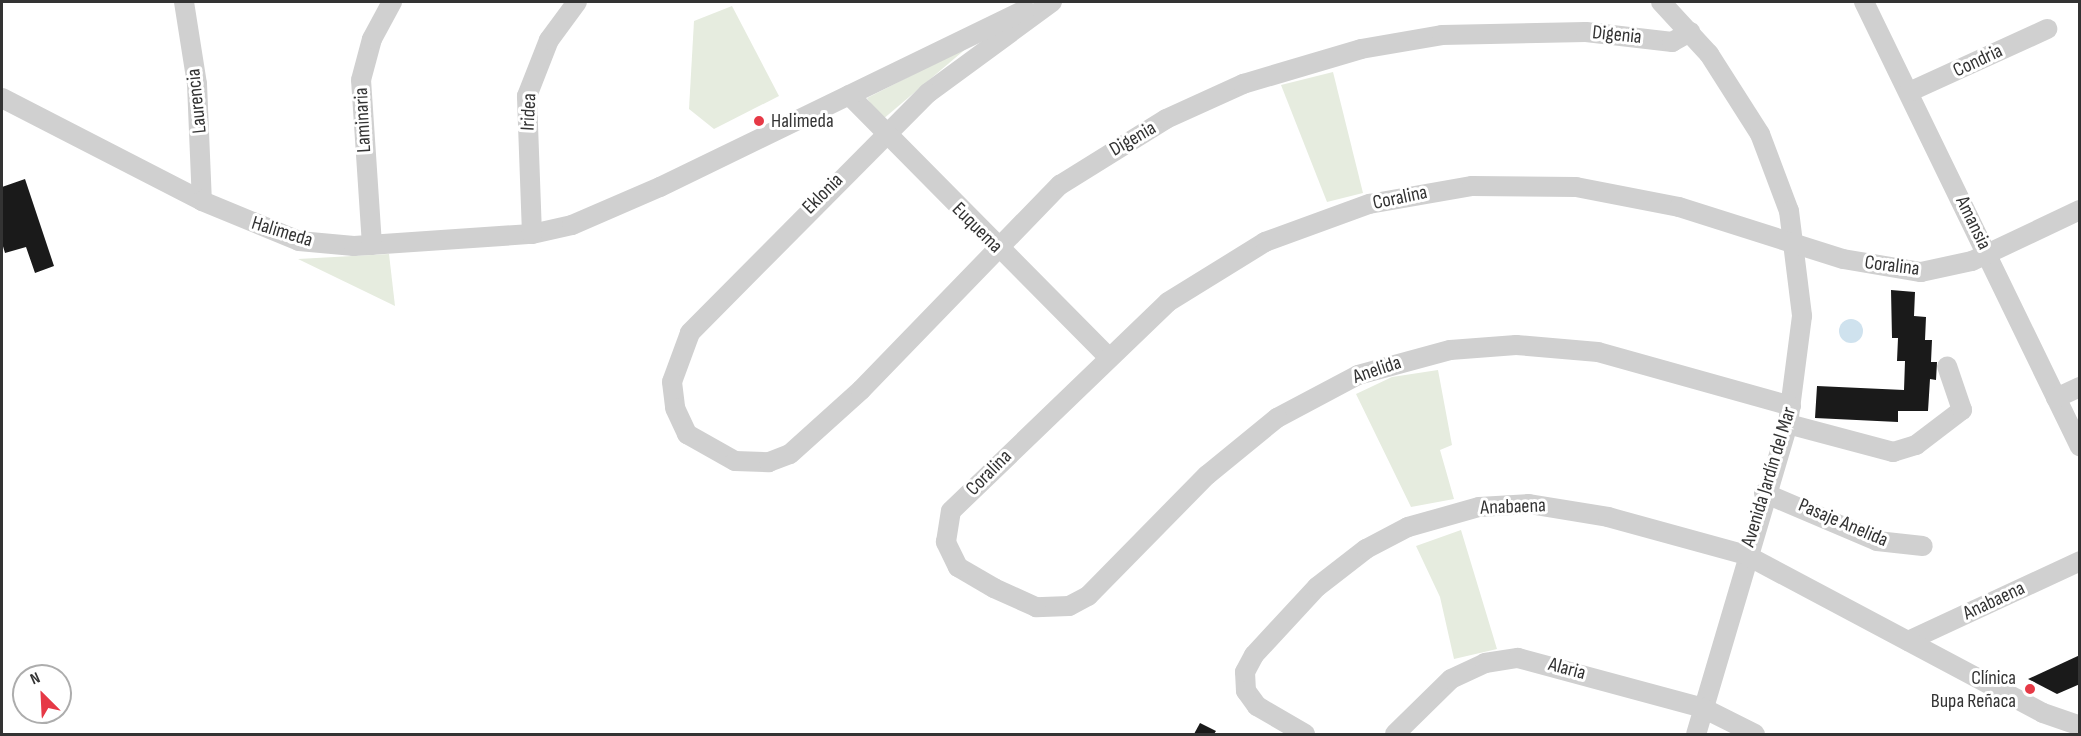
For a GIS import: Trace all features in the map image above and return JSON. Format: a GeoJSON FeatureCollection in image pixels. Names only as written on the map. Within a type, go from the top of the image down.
{"type":"FeatureCollection","features":[{"type":"Feature","properties":{"kind":"street","name":"Laurencia"},"geometry":{"type":"LineString","coordinates":[[184,2],[197,84],[202,201]]}},
{"type":"Feature","properties":{"kind":"street","name":"Laminaria"},"geometry":{"type":"LineString","coordinates":[[372,245],[360,80],[372,39],[393,2]]}},
{"type":"Feature","properties":{"kind":"street","name":"Iridea"},"geometry":{"type":"LineString","coordinates":[[532,234],[527,96],[549,40],[577,2]]}},
{"type":"Feature","properties":{"kind":"street","name":"Halimeda"},"geometry":{"type":"LineString","coordinates":[[2,98],[202,201],[299,241],[372,245],[532,234],[572,225],[660,187],[1044,2]]}},
{"type":"Feature","properties":{"kind":"street","name":"Eklonia"},"geometry":{"type":"LineString","coordinates":[[687,434],[675,408],[672,382],[690,333],[884,134],[928,93],[1052,2]]}},
{"type":"Feature","properties":{"kind":"street","name":"Amansia"},"geometry":{"type":"LineString","coordinates":[[1864,2],[2079,446]]}},
{"type":"Feature","properties":{"kind":"street","name":"Avenida Jardín del Mar"},"geometry":{"type":"LineString","coordinates":[[1669,4],[1760,134],[1795,242],[1803,316],[1789,415],[1764,493],[1696,735]]}},
{"type":"Feature","properties":{"kind":"street","name":"Condria"},"geometry":{"type":"LineString","coordinates":[[1909,92],[2047,29]]}},
{"type":"Feature","properties":{"kind":"street","name":"Digenia"},"geometry":{"type":"LineString","coordinates":[[687,434],[735,461],[769,462],[790,454],[861,390],[995,246],[1060,185],[1130,139],[1282,70],[1361,48],[1442,35],[1586,32],[1672,42],[1690,32]]}},
{"type":"Feature","properties":{"kind":"street","name":"Euquema"},"geometry":{"type":"LineString","coordinates":[[849,95],[884,134],[1108,357]]}},
{"type":"Feature","properties":{"kind":"street","name":"Coralina"},"geometry":{"type":"LineString","coordinates":[[1036,607],[958,567],[946,542],[947,522],[951,512],[1108,357],[1168,302],[1232,260],[1300,227],[1403,196],[1506,184],[1576,188],[1645,199],[1903,271],[1947,268],[1988,254],[2079,210]]}},
{"type":"Feature","properties":{"kind":"street","name":"Anelida"},"geometry":{"type":"LineString","coordinates":[[1036,607],[1059,608],[1089,596],[1214,468],[1277,418],[1358,375],[1417,357],[1483,346],[1574,348],[1623,357],[1893,452],[1917,445],[1962,410],[1947,366]]}},
{"type":"Feature","properties":{"kind":"street"},"geometry":{"type":"LineString","coordinates":[[2056,398],[2079,387]]}},
{"type":"Feature","properties":{"kind":"street","name":"Pasaje Anelida"},"geometry":{"type":"LineString","coordinates":[[1764,493],[1877,541],[1923,546]]}},
{"type":"Feature","properties":{"kind":"street","name":"Anabaena"},"geometry":{"type":"LineString","coordinates":[[1305,735],[1251,699],[1245,681],[1249,663],[1332,574],[1408,527],[1479,507],[1555,505],[1746,555],[1981,677],[2043,712],[2079,726]]}},
{"type":"Feature","properties":{"kind":"street","name":"Anabaena"},"geometry":{"type":"LineString","coordinates":[[1908,641],[2079,561]]}},
{"type":"Feature","properties":{"kind":"street","name":"Alaria"},"geometry":{"type":"LineString","coordinates":[[1395,735],[1451,680],[1499,660],[1545,662],[1703,708],[1755,735]]}},
{"type":"Feature","properties":{"kind":"shaded area"},"geometry":{"type":"Polygon","coordinates":[[[732,6],[779,96],[714,129],[689,109],[694,21],[732,6]]]}},
{"type":"Feature","properties":{"kind":"shaded area"},"geometry":{"type":"Polygon","coordinates":[[[968,47],[882,120],[867,98],[968,47]]]}},
{"type":"Feature","properties":{"kind":"shaded area"},"geometry":{"type":"Polygon","coordinates":[[[1333,72],[1363,193],[1327,202],[1281,85],[1333,72]]]}},
{"type":"Feature","properties":{"kind":"shaded area"},"geometry":{"type":"Polygon","coordinates":[[[389,254],[395,306],[298,259],[389,254]]]}},
{"type":"Feature","properties":{"kind":"shaded area"},"geometry":{"type":"Polygon","coordinates":[[[1438,370],[1452,445],[1440,450],[1454,499],[1411,507],[1356,394],[1392,377],[1438,370]]]}},
{"type":"Feature","properties":{"kind":"shaded area"},"geometry":{"type":"Polygon","coordinates":[[[1461,530],[1497,649],[1454,659],[1440,597],[1416,546],[1461,530]]]}},
{"type":"Feature","properties":{"kind":"water"},"geometry":{"type":"Polygon","coordinates":[[[1851,319],[1860,322],[1863,331],[1860,340],[1851,343],[1842,340],[1839,331],[1842,322],[1851,319]]]}},
{"type":"Feature","properties":{"kind":"building"},"geometry":{"type":"Polygon","coordinates":[[[25,179],[54,266],[35,273],[26,247],[5,253],[2,243],[2,187],[25,179]]]}},
{"type":"Feature","properties":{"kind":"building"},"geometry":{"type":"Polygon","coordinates":[[[1891,290],[1915,292],[1914,316],[1926,317],[1925,340],[1932,340],[1931,362],[1937,362],[1936,380],[1930,379],[1928,411],[1898,411],[1898,422],[1815,418],[1817,386],[1904,390],[1905,361],[1897,361],[1898,338],[1892,338],[1891,290]]]}},
{"type":"Feature","properties":{"kind":"building"},"geometry":{"type":"Polygon","coordinates":[[[2080,655],[2080,684],[2057,694],[2028,679],[2080,655]]]}},
{"type":"Feature","properties":{"kind":"building"},"geometry":{"type":"Polygon","coordinates":[[[1200,723],[1216,731],[1214,734],[1194,734],[1200,723]]]}},
{"type":"Feature","properties":{"kind":"place","name":"Halimeda"},"geometry":{"type":"Point","coordinates":[759,121]}},
{"type":"Feature","properties":{"kind":"place","name":"Clínica Bupa Reñaca"},"geometry":{"type":"Point","coordinates":[2030,689]}}]}
